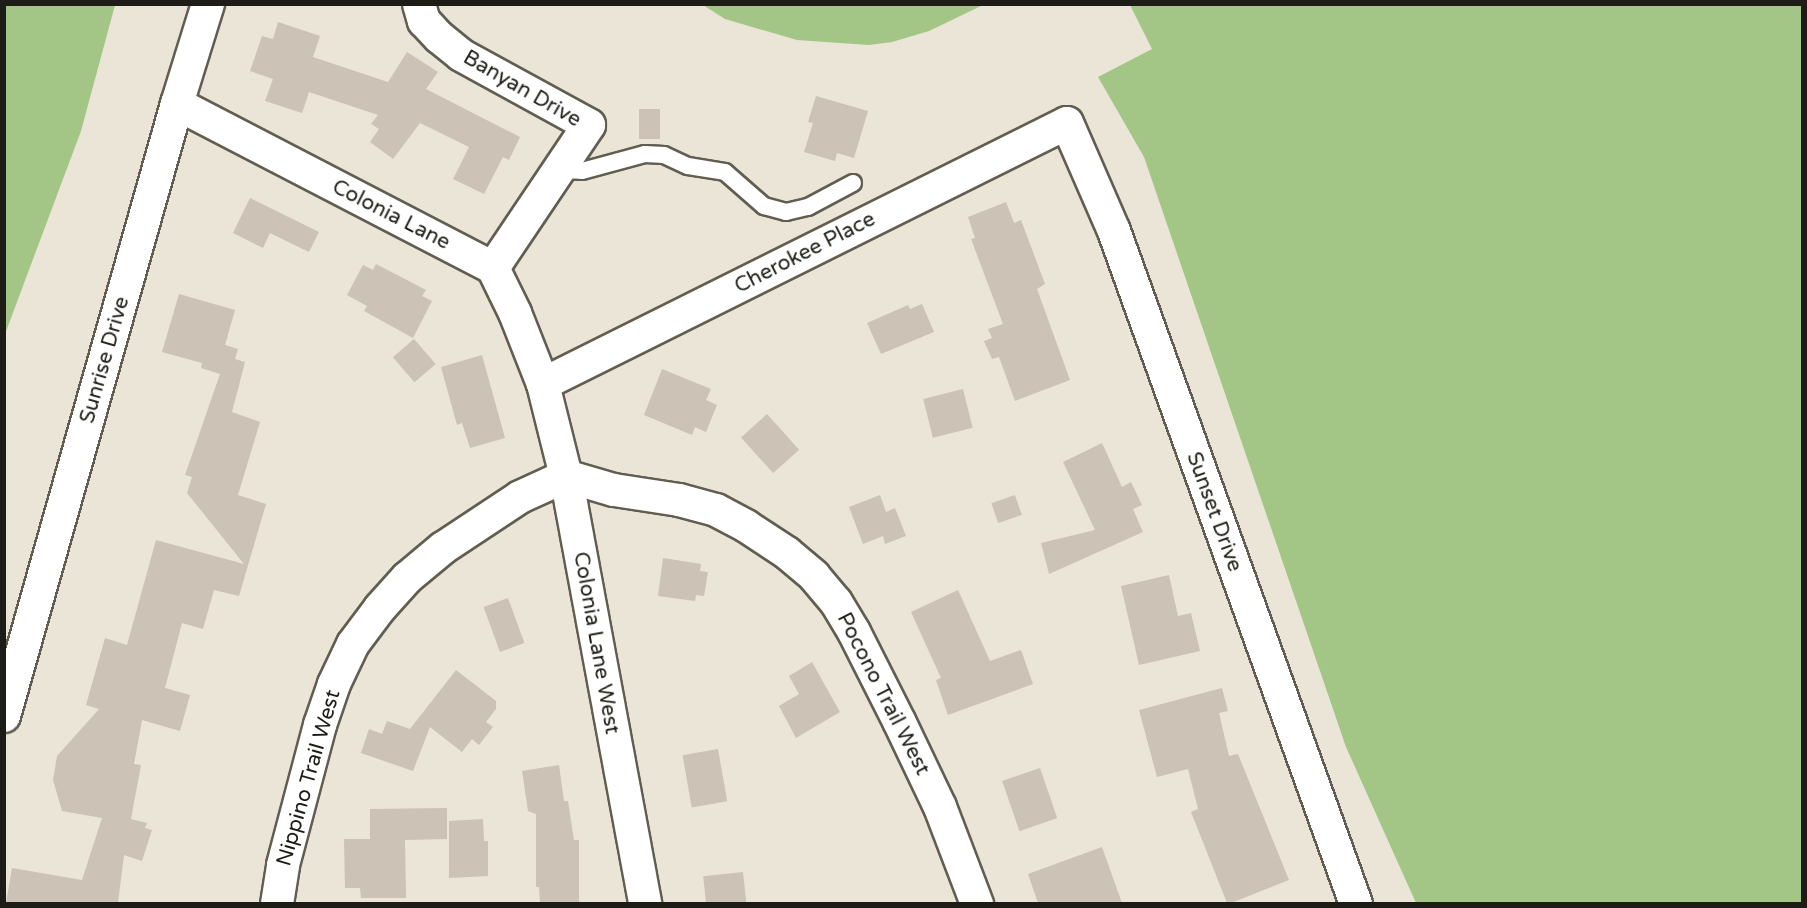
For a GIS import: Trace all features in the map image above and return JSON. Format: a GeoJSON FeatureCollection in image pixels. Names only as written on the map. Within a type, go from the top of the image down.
{"type":"FeatureCollection","features":[{"type":"Feature","properties":{"kind":"street","name":"Sunrise Drive"},"geometry":{"type":"LineString","coordinates":[[4,716],[177,104],[208,4]]}},
{"type":"Feature","properties":{"kind":"street","name":"Banyan Drive"},"geometry":{"type":"LineString","coordinates":[[419,4],[424,21],[461,55],[589,125],[493,268]]}},
{"type":"Feature","properties":{"kind":"street","name":"Colonia Lane"},"geometry":{"type":"LineString","coordinates":[[177,104],[493,268]]}},
{"type":"Feature","properties":{"kind":"street","name":"Cherokee Place"},"geometry":{"type":"LineString","coordinates":[[543,384],[1067,123]]}},
{"type":"Feature","properties":{"kind":"street","name":"Sunset Drive"},"geometry":{"type":"LineString","coordinates":[[1067,123],[1114,231],[1356,903]]}},
{"type":"Feature","properties":{"kind":"street"},"geometry":{"type":"LineString","coordinates":[[493,268],[515,313],[543,384]]}},
{"type":"Feature","properties":{"kind":"street","name":"Colonia Lane West"},"geometry":{"type":"LineString","coordinates":[[543,384],[566,476],[645,903]]}},
{"type":"Feature","properties":{"kind":"street","name":"Nippino Trail West"},"geometry":{"type":"LineString","coordinates":[[277,903],[286,854],[317,735],[334,684],[353,644],[380,608],[407,578],[442,548],[520,497],[566,476]]}},
{"type":"Feature","properties":{"kind":"street","name":"Pocono Trail West"},"geometry":{"type":"LineString","coordinates":[[566,476],[614,490],[679,500],[716,510],[754,531],[814,576],[836,602],[854,632],[899,721],[940,807],[977,903]]}},
{"type":"Feature","properties":{"kind":"lane"},"geometry":{"type":"LineString","coordinates":[[558,170],[582,171],[645,154],[664,155],[688,166],[725,172],[764,206],[786,212],[808,207],[853,183]]}},
{"type":"Feature","properties":{"kind":"shaded area"},"geometry":{"type":"Polygon","coordinates":[[[5,4],[115,5],[81,131],[5,334],[5,4]]]}},
{"type":"Feature","properties":{"kind":"shaded area"},"geometry":{"type":"Polygon","coordinates":[[[703,5],[983,5],[929,31],[892,42],[869,45],[797,40],[725,19],[703,5]]]}},
{"type":"Feature","properties":{"kind":"shaded area"},"geometry":{"type":"Polygon","coordinates":[[[1130,5],[1802,5],[1802,903],[1416,903],[1346,747],[1144,157],[1098,77],[1152,49],[1130,5]]]}},
{"type":"Feature","properties":{"kind":"building"},"geometry":{"type":"Polygon","coordinates":[[[278,22],[320,36],[313,57],[388,82],[407,52],[438,72],[426,89],[520,137],[509,160],[503,157],[484,194],[453,179],[469,147],[420,123],[393,159],[370,142],[379,129],[371,124],[378,115],[309,92],[302,113],[265,101],[273,79],[250,71],[262,36],[273,39],[278,22]]]}},
{"type":"Feature","properties":{"kind":"building"},"geometry":{"type":"Polygon","coordinates":[[[816,96],[868,111],[854,158],[837,153],[835,161],[804,152],[813,123],[808,122],[816,96]]]}},
{"type":"Feature","properties":{"kind":"building"},"geometry":{"type":"Polygon","coordinates":[[[639,109],[660,109],[660,139],[639,139],[639,109]]]}},
{"type":"Feature","properties":{"kind":"building"},"geometry":{"type":"Polygon","coordinates":[[[250,198],[319,232],[309,252],[270,233],[263,248],[233,233],[250,198]]]}},
{"type":"Feature","properties":{"kind":"building"},"geometry":{"type":"Polygon","coordinates":[[[1006,202],[1014,223],[1021,220],[1045,284],[1037,289],[1070,380],[1015,401],[999,357],[992,359],[984,341],[992,338],[988,329],[1003,324],[971,239],[975,238],[968,217],[1006,202]]]}},
{"type":"Feature","properties":{"kind":"building"},"geometry":{"type":"Polygon","coordinates":[[[376,264],[426,290],[422,296],[432,301],[413,338],[364,311],[367,306],[347,295],[363,265],[373,270],[376,264]]]}},
{"type":"Feature","properties":{"kind":"building"},"geometry":{"type":"Polygon","coordinates":[[[179,294],[235,310],[225,345],[238,349],[235,359],[245,362],[232,412],[260,422],[238,495],[266,504],[239,596],[214,590],[203,629],[182,623],[165,688],[190,695],[180,731],[142,720],[134,764],[141,765],[131,819],[147,823],[145,828],[152,830],[142,861],[124,855],[118,903],[6,903],[12,868],[82,880],[102,818],[62,811],[53,780],[57,756],[99,709],[86,705],[105,638],[127,645],[156,540],[244,564],[187,493],[192,477],[185,475],[220,374],[201,368],[202,363],[162,352],[179,294]]]}},
{"type":"Feature","properties":{"kind":"building"},"geometry":{"type":"Polygon","coordinates":[[[922,304],[934,332],[881,354],[867,323],[908,305],[910,309],[922,304]]]}},
{"type":"Feature","properties":{"kind":"building"},"geometry":{"type":"Polygon","coordinates":[[[414,339],[436,364],[415,382],[393,357],[414,339]]]}},
{"type":"Feature","properties":{"kind":"building"},"geometry":{"type":"Polygon","coordinates":[[[482,355],[505,438],[470,448],[462,423],[457,425],[441,367],[482,355]]]}},
{"type":"Feature","properties":{"kind":"building"},"geometry":{"type":"Polygon","coordinates":[[[662,369],[711,389],[706,400],[717,405],[706,432],[695,427],[692,435],[644,415],[662,369]]]}},
{"type":"Feature","properties":{"kind":"building"},"geometry":{"type":"Polygon","coordinates":[[[963,389],[973,428],[933,438],[923,399],[963,389]]]}},
{"type":"Feature","properties":{"kind":"building"},"geometry":{"type":"Polygon","coordinates":[[[767,414],[799,450],[773,473],[741,437],[767,414]]]}},
{"type":"Feature","properties":{"kind":"building"},"geometry":{"type":"Polygon","coordinates":[[[1102,443],[1122,487],[1131,482],[1142,505],[1133,509],[1143,532],[1049,574],[1041,543],[1095,530],[1063,462],[1102,443]]]}},
{"type":"Feature","properties":{"kind":"building"},"geometry":{"type":"Polygon","coordinates":[[[880,495],[886,512],[895,508],[906,536],[885,544],[883,536],[863,544],[849,507],[880,495]]]}},
{"type":"Feature","properties":{"kind":"building"},"geometry":{"type":"Polygon","coordinates":[[[1015,495],[1022,515],[998,523],[991,503],[1015,495]]]}},
{"type":"Feature","properties":{"kind":"building"},"geometry":{"type":"Polygon","coordinates":[[[663,558],[701,564],[700,571],[708,572],[704,596],[696,595],[695,601],[658,596],[663,558]]]}},
{"type":"Feature","properties":{"kind":"building"},"geometry":{"type":"Polygon","coordinates":[[[1169,575],[1178,616],[1191,613],[1200,651],[1139,665],[1121,586],[1169,575]]]}},
{"type":"Feature","properties":{"kind":"building"},"geometry":{"type":"Polygon","coordinates":[[[958,590],[990,661],[1021,650],[1033,684],[948,715],[936,680],[941,678],[911,612],[958,590]]]}},
{"type":"Feature","properties":{"kind":"building"},"geometry":{"type":"Polygon","coordinates":[[[508,598],[524,643],[500,652],[484,607],[508,598]]]}},
{"type":"Feature","properties":{"kind":"building"},"geometry":{"type":"Polygon","coordinates":[[[812,662],[840,712],[796,738],[779,706],[799,694],[789,676],[812,662]]]}},
{"type":"Feature","properties":{"kind":"building"},"geometry":{"type":"Polygon","coordinates":[[[456,670],[496,701],[496,709],[486,722],[493,727],[479,745],[472,739],[462,752],[430,727],[413,771],[361,753],[369,729],[382,734],[387,721],[410,729],[456,670]]]}},
{"type":"Feature","properties":{"kind":"building"},"geometry":{"type":"Polygon","coordinates":[[[1222,688],[1228,711],[1219,713],[1229,756],[1238,754],[1289,880],[1231,903],[1227,903],[1191,812],[1198,809],[1188,769],[1157,777],[1139,710],[1222,688]]]}},
{"type":"Feature","properties":{"kind":"building"},"geometry":{"type":"Polygon","coordinates":[[[718,749],[727,801],[692,807],[683,755],[718,749]]]}},
{"type":"Feature","properties":{"kind":"building"},"geometry":{"type":"Polygon","coordinates":[[[559,765],[564,801],[568,801],[574,840],[579,840],[579,903],[540,903],[539,887],[536,887],[536,814],[528,811],[522,771],[559,765]]]}},
{"type":"Feature","properties":{"kind":"building"},"geometry":{"type":"Polygon","coordinates":[[[1040,768],[1057,818],[1019,831],[1002,781],[1040,768]]]}},
{"type":"Feature","properties":{"kind":"building"},"geometry":{"type":"Polygon","coordinates":[[[447,808],[447,839],[405,840],[406,898],[361,898],[360,888],[345,888],[344,839],[370,839],[370,809],[447,808]]]}},
{"type":"Feature","properties":{"kind":"building"},"geometry":{"type":"Polygon","coordinates":[[[483,819],[484,841],[488,841],[488,876],[449,878],[449,821],[483,819]]]}},
{"type":"Feature","properties":{"kind":"building"},"geometry":{"type":"Polygon","coordinates":[[[1102,847],[1122,903],[1038,903],[1028,874],[1102,847]]]}},
{"type":"Feature","properties":{"kind":"building"},"geometry":{"type":"Polygon","coordinates":[[[743,872],[746,903],[706,904],[703,876],[743,872]]]}}]}
